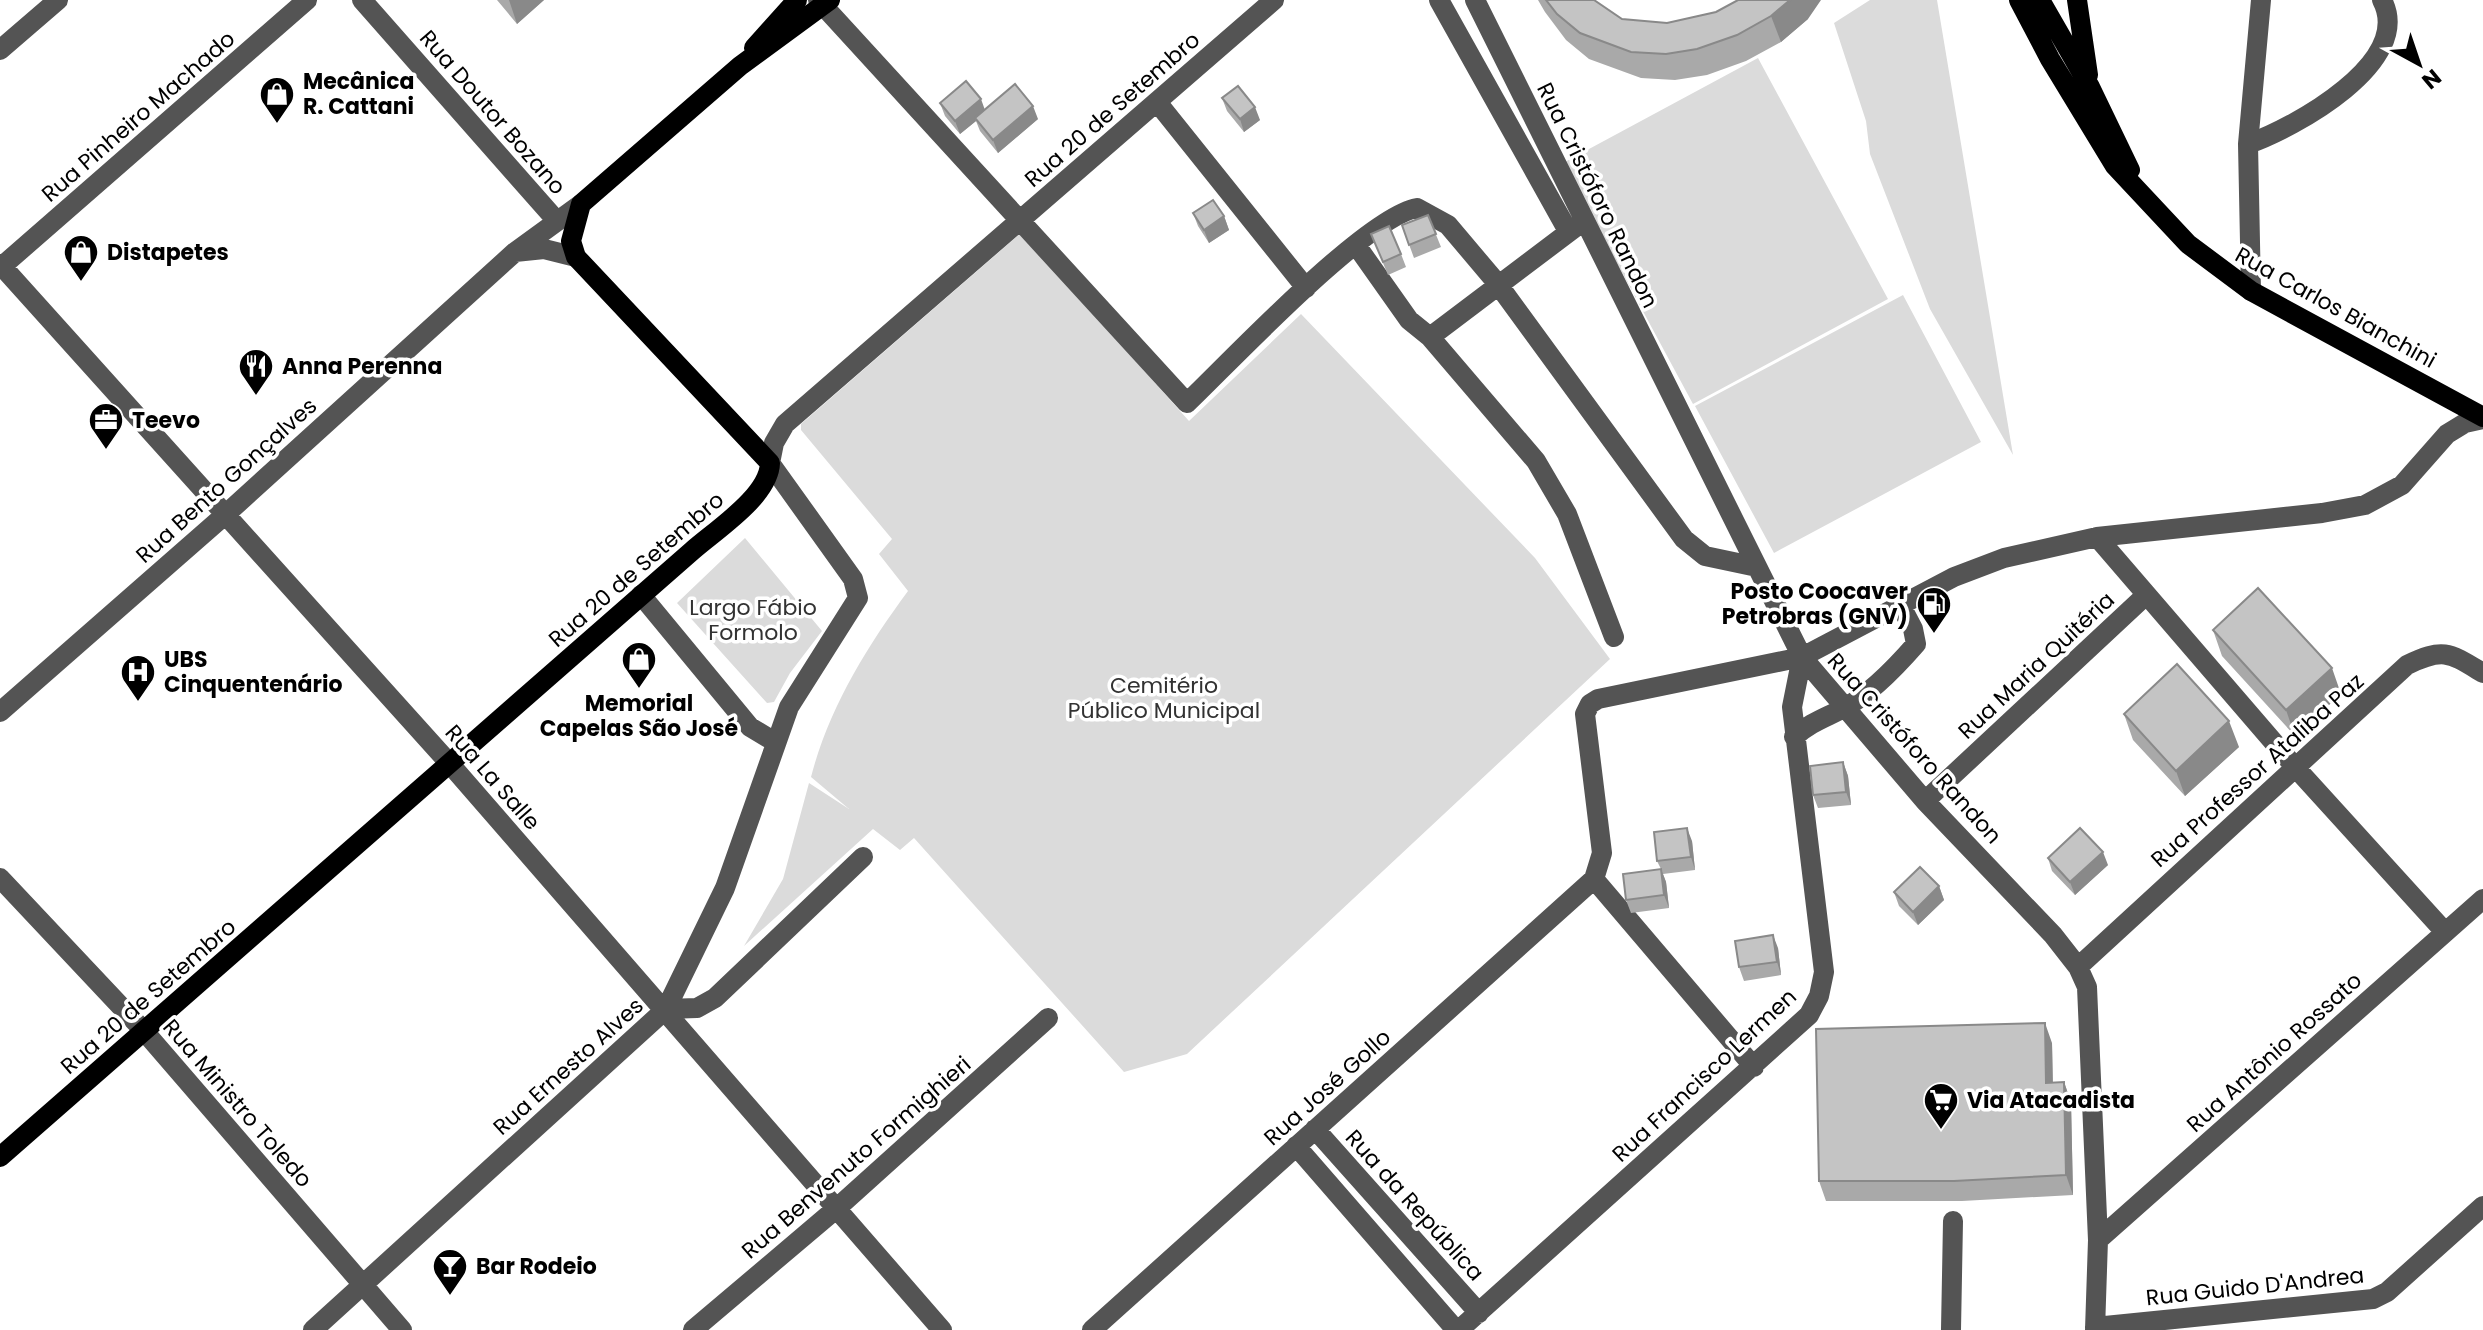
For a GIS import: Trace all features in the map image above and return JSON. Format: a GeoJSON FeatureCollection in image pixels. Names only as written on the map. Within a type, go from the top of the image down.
{"type":"FeatureCollection","features":[{"type":"Feature","properties":{"kind":"main road","name":"Rua Bento Gonçalves"},"geometry":{"type":"LineString","coordinates":[[740,66],[797,0]]}},
{"type":"Feature","properties":{"kind":"main road"},"geometry":{"type":"LineString","coordinates":[[2019,0],[2050,59]]}},
{"type":"Feature","properties":{"kind":"main road"},"geometry":{"type":"LineString","coordinates":[[2030,0],[2050,59]]}},
{"type":"Feature","properties":{"kind":"main road"},"geometry":{"type":"LineString","coordinates":[[2040,0],[2090,87]]}},
{"type":"Feature","properties":{"kind":"main road"},"geometry":{"type":"LineString","coordinates":[[2077,0],[2090,87]]}},
{"type":"Feature","properties":{"kind":"main road","name":"Rua Bento Gonçalves"},"geometry":{"type":"LineString","coordinates":[[581,204],[740,66],[824,2]]}},
{"type":"Feature","properties":{"kind":"main road","name":"Rua Carlos Bianchini"},"geometry":{"type":"LineString","coordinates":[[2050,59],[2109,155],[2140,194],[2188,244],[2251,291],[2483,418]]}},
{"type":"Feature","properties":{"kind":"main road","name":"Rua Carlos Bianchini"},"geometry":{"type":"LineString","coordinates":[[2090,87],[2140,194]]}},
{"type":"Feature","properties":{"kind":"main road","name":"Rua Doutor Bozano"},"geometry":{"type":"LineString","coordinates":[[576,257],[571,241],[581,204]]}},
{"type":"Feature","properties":{"kind":"main road"},"geometry":{"type":"LineString","coordinates":[[576,257],[770,463]]}},
{"type":"Feature","properties":{"kind":"main road","name":"Rua 20 de Setembro"},"geometry":{"type":"LineString","coordinates":[[0,1157],[761,491],[770,479],[770,463]]}},
{"type":"Feature","properties":{"kind":"street"},"geometry":{"type":"LineString","coordinates":[[0,50],[58,0]]}},
{"type":"Feature","properties":{"kind":"street","name":"Rua Pinheiro Machado"},"geometry":{"type":"LineString","coordinates":[[1,266],[307,0]]}},
{"type":"Feature","properties":{"kind":"street","name":"Rua Doutor Bozano"},"geometry":{"type":"LineString","coordinates":[[362,0],[556,220]]}},
{"type":"Feature","properties":{"kind":"street","name":"Rua 20 de Setembro"},"geometry":{"type":"LineString","coordinates":[[770,463],[774,443],[785,424],[1274,0]]}},
{"type":"Feature","properties":{"kind":"street"},"geometry":{"type":"LineString","coordinates":[[1430,337],[1497,283],[1576,226],[1439,0]]}},
{"type":"Feature","properties":{"kind":"street","name":"Rua Cristóforo Randon"},"geometry":{"type":"LineString","coordinates":[[1475,0],[1576,226],[1802,657],[1925,801],[2053,935],[2078,967],[2087,987],[2098,1240],[2095,1329]]}},
{"type":"Feature","properties":{"kind":"street"},"geometry":{"type":"LineString","coordinates":[[2251,291],[2248,144],[2261,0]]}},
{"type":"Feature","properties":{"kind":"street"},"geometry":{"type":"LineString","coordinates":[[2248,144],[2283,132],[2339,96],[2385,38],[2389,14],[2382,0]]}},
{"type":"Feature","properties":{"kind":"street"},"geometry":{"type":"LineString","coordinates":[[824,2],[1018,222],[1187,403],[1306,288],[1356,245],[1403,210],[1417,208],[1448,225],[1497,283],[1684,539],[1705,556],[1757,567]]}},
{"type":"Feature","properties":{"kind":"street"},"geometry":{"type":"LineString","coordinates":[[1157,102],[1306,288]]}},
{"type":"Feature","properties":{"kind":"street","name":"Rua Bento Gonçalves"},"geometry":{"type":"LineString","coordinates":[[0,712],[226,514],[515,252],[581,204]]}},
{"type":"Feature","properties":{"kind":"street"},"geometry":{"type":"LineString","coordinates":[[1356,245],[1409,320],[1430,337],[1536,461],[1567,514],[1614,637]]}},
{"type":"Feature","properties":{"kind":"street"},"geometry":{"type":"LineString","coordinates":[[515,252],[544,249],[576,257]]}},
{"type":"Feature","properties":{"kind":"street","name":"Rua La Salle"},"geometry":{"type":"LineString","coordinates":[[1,266],[450,764],[942,1330]]}},
{"type":"Feature","properties":{"kind":"street"},"geometry":{"type":"LineString","coordinates":[[1754,1067],[1594,879],[1602,853],[1585,714],[1590,704],[1611,694],[1802,657],[1954,577],[2004,558],[2097,537],[2322,513],[2365,505],[2402,485],[2447,434],[2465,423],[2483,418]]}},
{"type":"Feature","properties":{"kind":"street"},"geometry":{"type":"LineString","coordinates":[[666,1009],[725,888],[789,707],[858,598],[858,590],[770,463]]}},
{"type":"Feature","properties":{"kind":"street"},"geometry":{"type":"LineString","coordinates":[[2097,537],[2295,767],[2445,932]]}},
{"type":"Feature","properties":{"kind":"street"},"geometry":{"type":"LineString","coordinates":[[641,595],[750,727],[775,742]]}},
{"type":"Feature","properties":{"kind":"street","name":"Rua Maria Quitéria"},"geometry":{"type":"LineString","coordinates":[[1925,801],[2145,596]]}},
{"type":"Feature","properties":{"kind":"street"},"geometry":{"type":"LineString","coordinates":[[1794,737],[1815,720],[1843,708],[1898,665],[1916,644],[1913,629],[1901,606]]}},
{"type":"Feature","properties":{"kind":"street","name":"Rua Professor Ataliba Paz"},"geometry":{"type":"LineString","coordinates":[[2078,967],[2407,665],[2431,654],[2452,654],[2483,673]]}},
{"type":"Feature","properties":{"kind":"street","name":"Rua Francisco Lermen"},"geometry":{"type":"LineString","coordinates":[[1458,1330],[1754,1067],[1809,1015],[1819,996],[1824,972],[1792,707],[1802,657]]}},
{"type":"Feature","properties":{"kind":"street","name":"Rua Ernesto Alves"},"geometry":{"type":"LineString","coordinates":[[313,1330],[666,1009],[697,1008],[715,998],[863,857]]}},
{"type":"Feature","properties":{"kind":"street","name":"Rua Ministro Toledo"},"geometry":{"type":"LineString","coordinates":[[0,878],[144,1031],[402,1330]]}},
{"type":"Feature","properties":{"kind":"street","name":"Rua José Gollo"},"geometry":{"type":"LineString","coordinates":[[1092,1330],[1594,879]]}},
{"type":"Feature","properties":{"kind":"street","name":"Rua Antônio Rossato"},"geometry":{"type":"LineString","coordinates":[[2098,1240],[2483,899]]}},
{"type":"Feature","properties":{"kind":"street","name":"Rua Benvenuto Formighieri"},"geometry":{"type":"LineString","coordinates":[[693,1330],[837,1208],[1048,1018]]}},
{"type":"Feature","properties":{"kind":"street","name":"Rua da República"},"geometry":{"type":"LineString","coordinates":[[1315,1129],[1479,1313]]}},
{"type":"Feature","properties":{"kind":"street"},"geometry":{"type":"LineString","coordinates":[[1296,1146],[1458,1330]]}},
{"type":"Feature","properties":{"kind":"street","name":"Rua Guido D'Andrea"},"geometry":{"type":"LineString","coordinates":[[2095,1329],[2360,1303],[2387,1292],[2483,1206]]}},
{"type":"Feature","properties":{"kind":"street"},"geometry":{"type":"LineString","coordinates":[[1951,1330],[1953,1221]]}},
{"type":"Feature","properties":{"kind":"green space"},"geometry":{"type":"Polygon","coordinates":[[[1870,0],[1937,0],[2013,455],[1930,309],[1870,154],[1866,121],[1834,23],[1870,0]]]}},
{"type":"Feature","properties":{"kind":"green space"},"geometry":{"type":"Polygon","coordinates":[[[1758,58],[1888,299],[1693,404],[1563,163],[1758,58]]]}},
{"type":"Feature","properties":{"kind":"green space","name":"Cemitério Público Municipal"},"geometry":{"type":"Polygon","coordinates":[[[1021,233],[1189,421],[1301,314],[1535,558],[1610,659],[1187,1054],[1124,1072],[914,838],[900,850],[873,829],[744,946],[783,879],[809,783],[849,809],[811,777],[828,727],[850,680],[908,591],[879,554],[892,539],[801,430],[801,424],[1021,233]]]}},
{"type":"Feature","properties":{"kind":"green space"},"geometry":{"type":"Polygon","coordinates":[[[1903,295],[1981,442],[1774,553],[1695,406],[1903,295]]]}},
{"type":"Feature","properties":{"kind":"green space","name":"Largo Fábio Formolo"},"geometry":{"type":"Polygon","coordinates":[[[745,538],[822,631],[790,673],[774,702],[767,703],[677,603],[745,538]]]}},
{"type":"Feature","properties":{"kind":"building"},"geometry":{"type":"Polygon","coordinates":[[[1546,0],[1594,0],[1622,19],[1667,23],[1716,12],[1738,0],[1790,0],[1771,16],[1737,35],[1697,49],[1666,54],[1631,52],[1580,33],[1546,0]]]}},
{"type":"Feature","properties":{"kind":"building"},"geometry":{"type":"Polygon","coordinates":[[[966,81],[981,99],[955,121],[940,103],[966,81]]]}},
{"type":"Feature","properties":{"kind":"building"},"geometry":{"type":"Polygon","coordinates":[[[1015,84],[1033,106],[993,140],[975,118],[1015,84]]]}},
{"type":"Feature","properties":{"kind":"building"},"geometry":{"type":"Polygon","coordinates":[[[1238,86],[1255,107],[1240,119],[1222,98],[1238,86]]]}},
{"type":"Feature","properties":{"kind":"building"},"geometry":{"type":"Polygon","coordinates":[[[1213,200],[1224,216],[1204,230],[1193,213],[1213,200]]]}},
{"type":"Feature","properties":{"kind":"building"},"geometry":{"type":"Polygon","coordinates":[[[1428,215],[1436,234],[1409,245],[1402,225],[1428,215]]]}},
{"type":"Feature","properties":{"kind":"building"},"geometry":{"type":"Polygon","coordinates":[[[1389,226],[1401,254],[1383,262],[1371,234],[1389,226]]]}},
{"type":"Feature","properties":{"kind":"building"},"geometry":{"type":"Polygon","coordinates":[[[2258,588],[2332,668],[2286,710],[2213,630],[2258,588]]]}},
{"type":"Feature","properties":{"kind":"building"},"geometry":{"type":"Polygon","coordinates":[[[2177,664],[2229,721],[2176,771],[2124,714],[2177,664]]]}},
{"type":"Feature","properties":{"kind":"building"},"geometry":{"type":"Polygon","coordinates":[[[1843,762],[1846,792],[1813,795],[1810,766],[1843,762]]]}},
{"type":"Feature","properties":{"kind":"building"},"geometry":{"type":"Polygon","coordinates":[[[1687,828],[1691,857],[1657,861],[1654,832],[1687,828]]]}},
{"type":"Feature","properties":{"kind":"building"},"geometry":{"type":"Polygon","coordinates":[[[2080,828],[2103,852],[2070,882],[2048,858],[2080,828]]]}},
{"type":"Feature","properties":{"kind":"building"},"geometry":{"type":"Polygon","coordinates":[[[1920,867],[1939,886],[1913,912],[1894,892],[1920,867]]]}},
{"type":"Feature","properties":{"kind":"building"},"geometry":{"type":"Polygon","coordinates":[[[1661,869],[1664,895],[1626,900],[1623,874],[1661,869]]]}},
{"type":"Feature","properties":{"kind":"building"},"geometry":{"type":"Polygon","coordinates":[[[1773,935],[1777,962],[1739,967],[1735,941],[1773,935]]]}},
{"type":"Feature","properties":{"kind":"building"},"geometry":{"type":"Polygon","coordinates":[[[2045,1023],[2046,1083],[2064,1082],[2066,1175],[1954,1181],[1819,1181],[1816,1029],[2045,1023]]]}},
{"type":"Feature","properties":{"kind":"place","name":"Mecânica R. Cattani"},"geometry":{"type":"Point","coordinates":[277,125]}},
{"type":"Feature","properties":{"kind":"place","name":"Distapetes"},"geometry":{"type":"Point","coordinates":[81,283]}},
{"type":"Feature","properties":{"kind":"place","name":"Anna Perenna"},"geometry":{"type":"Point","coordinates":[256,397]}},
{"type":"Feature","properties":{"kind":"place","name":"Teevo"},"geometry":{"type":"Point","coordinates":[106,451]}},
{"type":"Feature","properties":{"kind":"place","name":"Posto Coocaver Petrobras (GNV)"},"geometry":{"type":"Point","coordinates":[1934,635]}},
{"type":"Feature","properties":{"kind":"place","name":"Memorial Capelas São José"},"geometry":{"type":"Point","coordinates":[639,690]}},
{"type":"Feature","properties":{"kind":"place","name":"UBS Cinquentenário"},"geometry":{"type":"Point","coordinates":[138,703]}},
{"type":"Feature","properties":{"kind":"place","name":"Via Atacadista"},"geometry":{"type":"Point","coordinates":[1941,1131]}},
{"type":"Feature","properties":{"kind":"place","name":"Bar Rodeio"},"geometry":{"type":"Point","coordinates":[450,1297]}}]}
